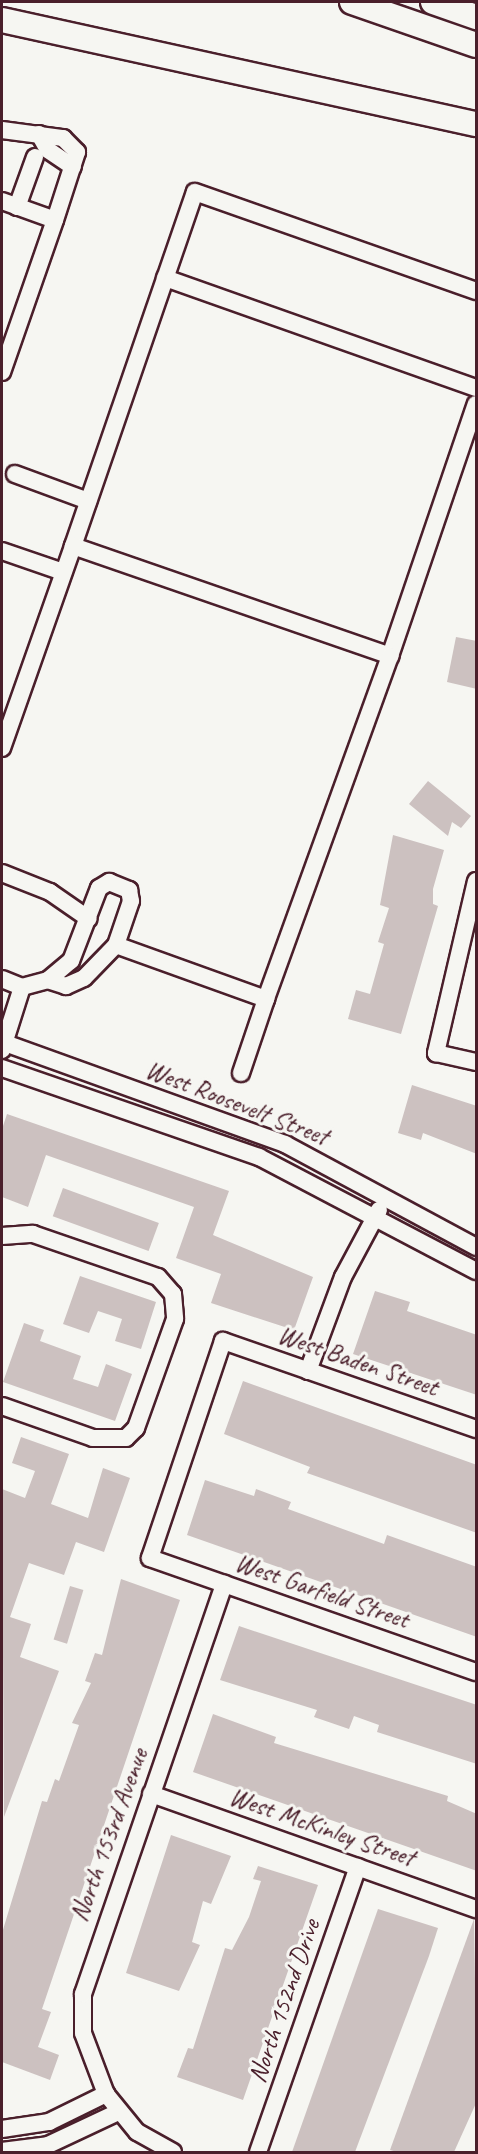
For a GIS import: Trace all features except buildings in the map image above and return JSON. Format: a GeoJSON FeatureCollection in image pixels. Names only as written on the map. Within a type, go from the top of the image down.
{"type":"FeatureCollection","features":[{"type":"Feature","properties":{"kind":"highway"},"geometry":{"type":"LineString","coordinates":[[352,2],[477,45]]}},
{"type":"Feature","properties":{"kind":"highway"},"geometry":{"type":"LineString","coordinates":[[433,2],[477,17]]}},
{"type":"Feature","properties":{"kind":"highway"},"geometry":{"type":"LineString","coordinates":[[2,20],[477,124]]}},
{"type":"Feature","properties":{"kind":"street"},"geometry":{"type":"LineString","coordinates":[[2,130],[63,138],[77,152],[5,353],[2,372]]}},
{"type":"Feature","properties":{"kind":"street"},"geometry":{"type":"LineString","coordinates":[[35,157],[10,204],[54,220]]}},
{"type":"Feature","properties":{"kind":"street"},"geometry":{"type":"LineString","coordinates":[[2,748],[195,192],[477,291]]}},
{"type":"Feature","properties":{"kind":"street"},"geometry":{"type":"LineString","coordinates":[[165,278],[477,388]]}},
{"type":"Feature","properties":{"kind":"street"},"geometry":{"type":"LineString","coordinates":[[241,1073],[477,404]]}},
{"type":"Feature","properties":{"kind":"street"},"geometry":{"type":"LineString","coordinates":[[15,474],[88,501]]}},
{"type":"Feature","properties":{"kind":"street"},"geometry":{"type":"LineString","coordinates":[[73,546],[390,656]]}},
{"type":"Feature","properties":{"kind":"street"},"geometry":{"type":"LineString","coordinates":[[2,551],[63,572]]}},
{"type":"Feature","properties":{"kind":"street"},"geometry":{"type":"LineString","coordinates":[[2,873],[50,892],[88,919]]}},
{"type":"Feature","properties":{"kind":"street"},"geometry":{"type":"LineString","coordinates":[[477,881],[436,1053],[477,1062]]}},
{"type":"Feature","properties":{"kind":"street"},"geometry":{"type":"LineString","coordinates":[[2,979],[22,987],[48,980],[71,961],[99,888],[109,882],[129,890],[131,901],[116,945],[84,978],[66,986],[48,980]]}},
{"type":"Feature","properties":{"kind":"street"},"geometry":{"type":"LineString","coordinates":[[116,945],[266,999]]}},
{"type":"Feature","properties":{"kind":"street"},"geometry":{"type":"LineString","coordinates":[[2,1045],[22,987]]}},
{"type":"Feature","properties":{"kind":"street","name":"West Roosevelt Street"},"geometry":{"type":"LineString","coordinates":[[2,1045],[269,1137],[477,1247]]}},
{"type":"Feature","properties":{"kind":"street","name":"West Roosevelt Street"},"geometry":{"type":"LineString","coordinates":[[2,1068],[259,1157],[477,1271]]}},
{"type":"Feature","properties":{"kind":"street"},"geometry":{"type":"LineString","coordinates":[[308,1371],[343,1277],[386,1197]]}},
{"type":"Feature","properties":{"kind":"street"},"geometry":{"type":"LineString","coordinates":[[2,1236],[33,1234],[158,1277],[173,1294],[175,1319],[136,1428],[126,1438],[117,1442],[93,1438],[2,1406]]}},
{"type":"Feature","properties":{"kind":"street","name":"West Baden Street"},"geometry":{"type":"LineString","coordinates":[[150,1558],[223,1341],[477,1429]]}},
{"type":"Feature","properties":{"kind":"street","name":"West Garfield Street"},"geometry":{"type":"LineString","coordinates":[[150,1558],[477,1672]]}},
{"type":"Feature","properties":{"kind":"street","name":"North 153rd Avenue"},"geometry":{"type":"LineString","coordinates":[[112,2103],[83,2033],[83,1994],[224,1584]]}},
{"type":"Feature","properties":{"kind":"street","name":"West McKinley Street"},"geometry":{"type":"LineString","coordinates":[[151,1794],[477,1909]]}},
{"type":"Feature","properties":{"kind":"street","name":"North 152nd Drive"},"geometry":{"type":"LineString","coordinates":[[258,2152],[358,1867]]}},
{"type":"Feature","properties":{"kind":"street"},"geometry":{"type":"LineString","coordinates":[[2,2129],[49,2122],[112,2103]]}},
{"type":"Feature","properties":{"kind":"street"},"geometry":{"type":"LineString","coordinates":[[2,2151],[48,2145],[112,2103]]}},
{"type":"Feature","properties":{"kind":"street"},"geometry":{"type":"LineString","coordinates":[[112,2103],[137,2132],[173,2152]]}}]}
